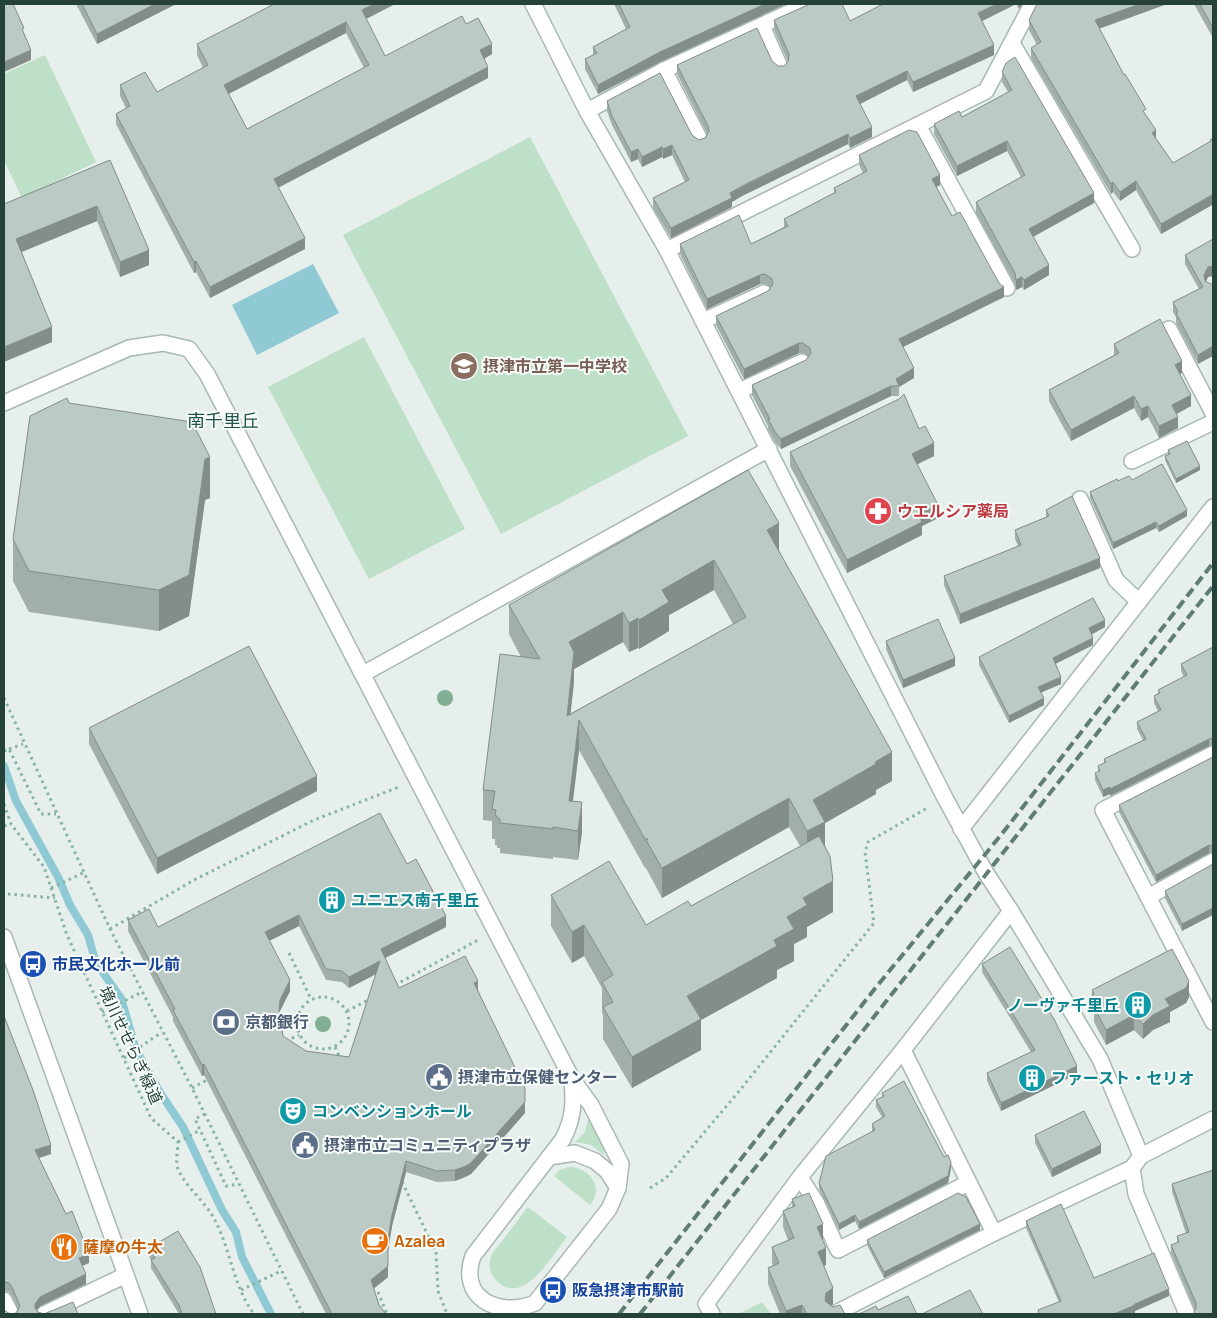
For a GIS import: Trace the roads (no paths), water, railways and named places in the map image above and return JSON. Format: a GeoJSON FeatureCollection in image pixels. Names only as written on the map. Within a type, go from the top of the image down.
{"type":"FeatureCollection","features":[{"type":"Feature","properties":{"kind":"street"},"geometry":{"type":"LineString","coordinates":[[532,4],[586,111],[667,250],[739,392],[776,457],[961,829],[1100,1059],[1137,1162],[1136,1194],[1188,1314]]}},
{"type":"Feature","properties":{"kind":"street"},"geometry":{"type":"LineString","coordinates":[[586,111],[664,70],[808,4]]}},
{"type":"Feature","properties":{"kind":"street"},"geometry":{"type":"LineString","coordinates":[[667,250],[986,91],[1032,4]]}},
{"type":"Feature","properties":{"kind":"street"},"geometry":{"type":"LineString","coordinates":[[762,26],[780,67]]}},
{"type":"Feature","properties":{"kind":"street"},"geometry":{"type":"LineString","coordinates":[[1012,43],[1132,249]]}},
{"type":"Feature","properties":{"kind":"street"},"geometry":{"type":"LineString","coordinates":[[664,70],[700,140]]}},
{"type":"Feature","properties":{"kind":"street"},"geometry":{"type":"LineString","coordinates":[[918,125],[1007,288]]}},
{"type":"Feature","properties":{"kind":"street"},"geometry":{"type":"LineString","coordinates":[[703,321],[764,293]]}},
{"type":"Feature","properties":{"kind":"street"},"geometry":{"type":"LineString","coordinates":[[1169,328],[1213,413]]}},
{"type":"Feature","properties":{"kind":"street"},"geometry":{"type":"LineString","coordinates":[[4,403],[129,348],[163,343],[189,349],[207,374],[572,1079],[591,1105],[621,1164],[618,1188],[609,1209],[535,1303],[517,1313],[507,1314],[488,1308],[480,1302],[470,1284],[469,1275],[473,1256],[563,1139],[570,1125],[574,1107],[572,1079]]}},
{"type":"Feature","properties":{"kind":"street"},"geometry":{"type":"LineString","coordinates":[[739,392],[802,362]]}},
{"type":"Feature","properties":{"kind":"street"},"geometry":{"type":"LineString","coordinates":[[1132,461],[1213,422]]}},
{"type":"Feature","properties":{"kind":"street"},"geometry":{"type":"LineString","coordinates":[[363,674],[776,457]]}},
{"type":"Feature","properties":{"kind":"street"},"geometry":{"type":"LineString","coordinates":[[1080,499],[1116,580],[1139,602]]}},
{"type":"Feature","properties":{"kind":"street"},"geometry":{"type":"LineString","coordinates":[[961,829],[1213,507]]}},
{"type":"Feature","properties":{"kind":"street"},"geometry":{"type":"LineString","coordinates":[[1213,754],[1103,810],[1213,1022]]}},
{"type":"Feature","properties":{"kind":"street"},"geometry":{"type":"LineString","coordinates":[[1148,897],[1213,861]]}},
{"type":"Feature","properties":{"kind":"street"},"geometry":{"type":"LineString","coordinates":[[704,1311],[800,1177],[903,1050],[1010,911]]}},
{"type":"Feature","properties":{"kind":"street"},"geometry":{"type":"LineString","coordinates":[[4,937],[140,1314]]}},
{"type":"Feature","properties":{"kind":"street"},"geometry":{"type":"LineString","coordinates":[[903,1050],[994,1233]]}},
{"type":"Feature","properties":{"kind":"street"},"geometry":{"type":"LineString","coordinates":[[834,1314],[1137,1162],[1213,1119]]}},
{"type":"Feature","properties":{"kind":"street"},"geometry":{"type":"LineString","coordinates":[[549,1156],[575,1153],[595,1160],[607,1171],[618,1188]]}},
{"type":"Feature","properties":{"kind":"street"},"geometry":{"type":"LineString","coordinates":[[800,1177],[817,1204],[838,1250],[968,1183]]}},
{"type":"Feature","properties":{"kind":"street"},"geometry":{"type":"LineString","coordinates":[[44,1314],[126,1275]]}},
{"type":"Feature","properties":{"kind":"street"},"geometry":{"type":"LineString","coordinates":[[4,1300],[11,1314]]}},
{"type":"Feature","properties":{"kind":"water"},"geometry":{"type":"Polygon","coordinates":[[[313,264],[339,313],[257,355],[232,305],[313,264]]]}},
{"type":"Feature","properties":{"kind":"waterway"},"geometry":{"type":"LineString","coordinates":[[4,766],[16,801],[58,877],[70,905],[88,935],[96,963],[121,998],[136,1050],[161,1094],[183,1127],[222,1210],[236,1232],[242,1257],[271,1314]]}},
{"type":"Feature","properties":{"kind":"railway"},"geometry":{"type":"LineString","coordinates":[[619,1314],[877,986],[1001,835],[1213,563]]}},
{"type":"Feature","properties":{"kind":"railway"},"geometry":{"type":"LineString","coordinates":[[640,1314],[1213,586]]}},
{"type":"Feature","properties":{"kind":"place","name":"摂津市立第一中学校"},"geometry":{"type":"Point","coordinates":[464,366]}},
{"type":"Feature","properties":{"kind":"place","name":"ウエルシア薬局"},"geometry":{"type":"Point","coordinates":[878,511]}},
{"type":"Feature","properties":{"kind":"place","name":"ユニエス南千里丘"},"geometry":{"type":"Point","coordinates":[332,900]}},
{"type":"Feature","properties":{"kind":"place","name":"市民文化ホール前"},"geometry":{"type":"Point","coordinates":[33,964]}},
{"type":"Feature","properties":{"kind":"place","name":"ノーヴァ千里丘"},"geometry":{"type":"Point","coordinates":[1138,1005]}},
{"type":"Feature","properties":{"kind":"place","name":"京都銀行"},"geometry":{"type":"Point","coordinates":[226,1022]}},
{"type":"Feature","properties":{"kind":"place","name":"摂津市立保健センター"},"geometry":{"type":"Point","coordinates":[439,1077]}},
{"type":"Feature","properties":{"kind":"place","name":"ファースト・セリオ"},"geometry":{"type":"Point","coordinates":[1032,1078]}},
{"type":"Feature","properties":{"kind":"place","name":"コンベンションホール"},"geometry":{"type":"Point","coordinates":[293,1111]}},
{"type":"Feature","properties":{"kind":"place","name":"摂津市立コミュニティプラザ"},"geometry":{"type":"Point","coordinates":[305,1145]}},
{"type":"Feature","properties":{"kind":"place","name":"Azalea"},"geometry":{"type":"Point","coordinates":[375,1241]}},
{"type":"Feature","properties":{"kind":"place","name":"薩摩の牛太"},"geometry":{"type":"Point","coordinates":[64,1247]}},
{"type":"Feature","properties":{"kind":"place","name":"阪急摂津市駅前"},"geometry":{"type":"Point","coordinates":[553,1290]}},
{"type":"Feature","properties":{"kind":"district","name":"南千里丘"},"geometry":{"type":"Point","coordinates":[223,421]}}]}
